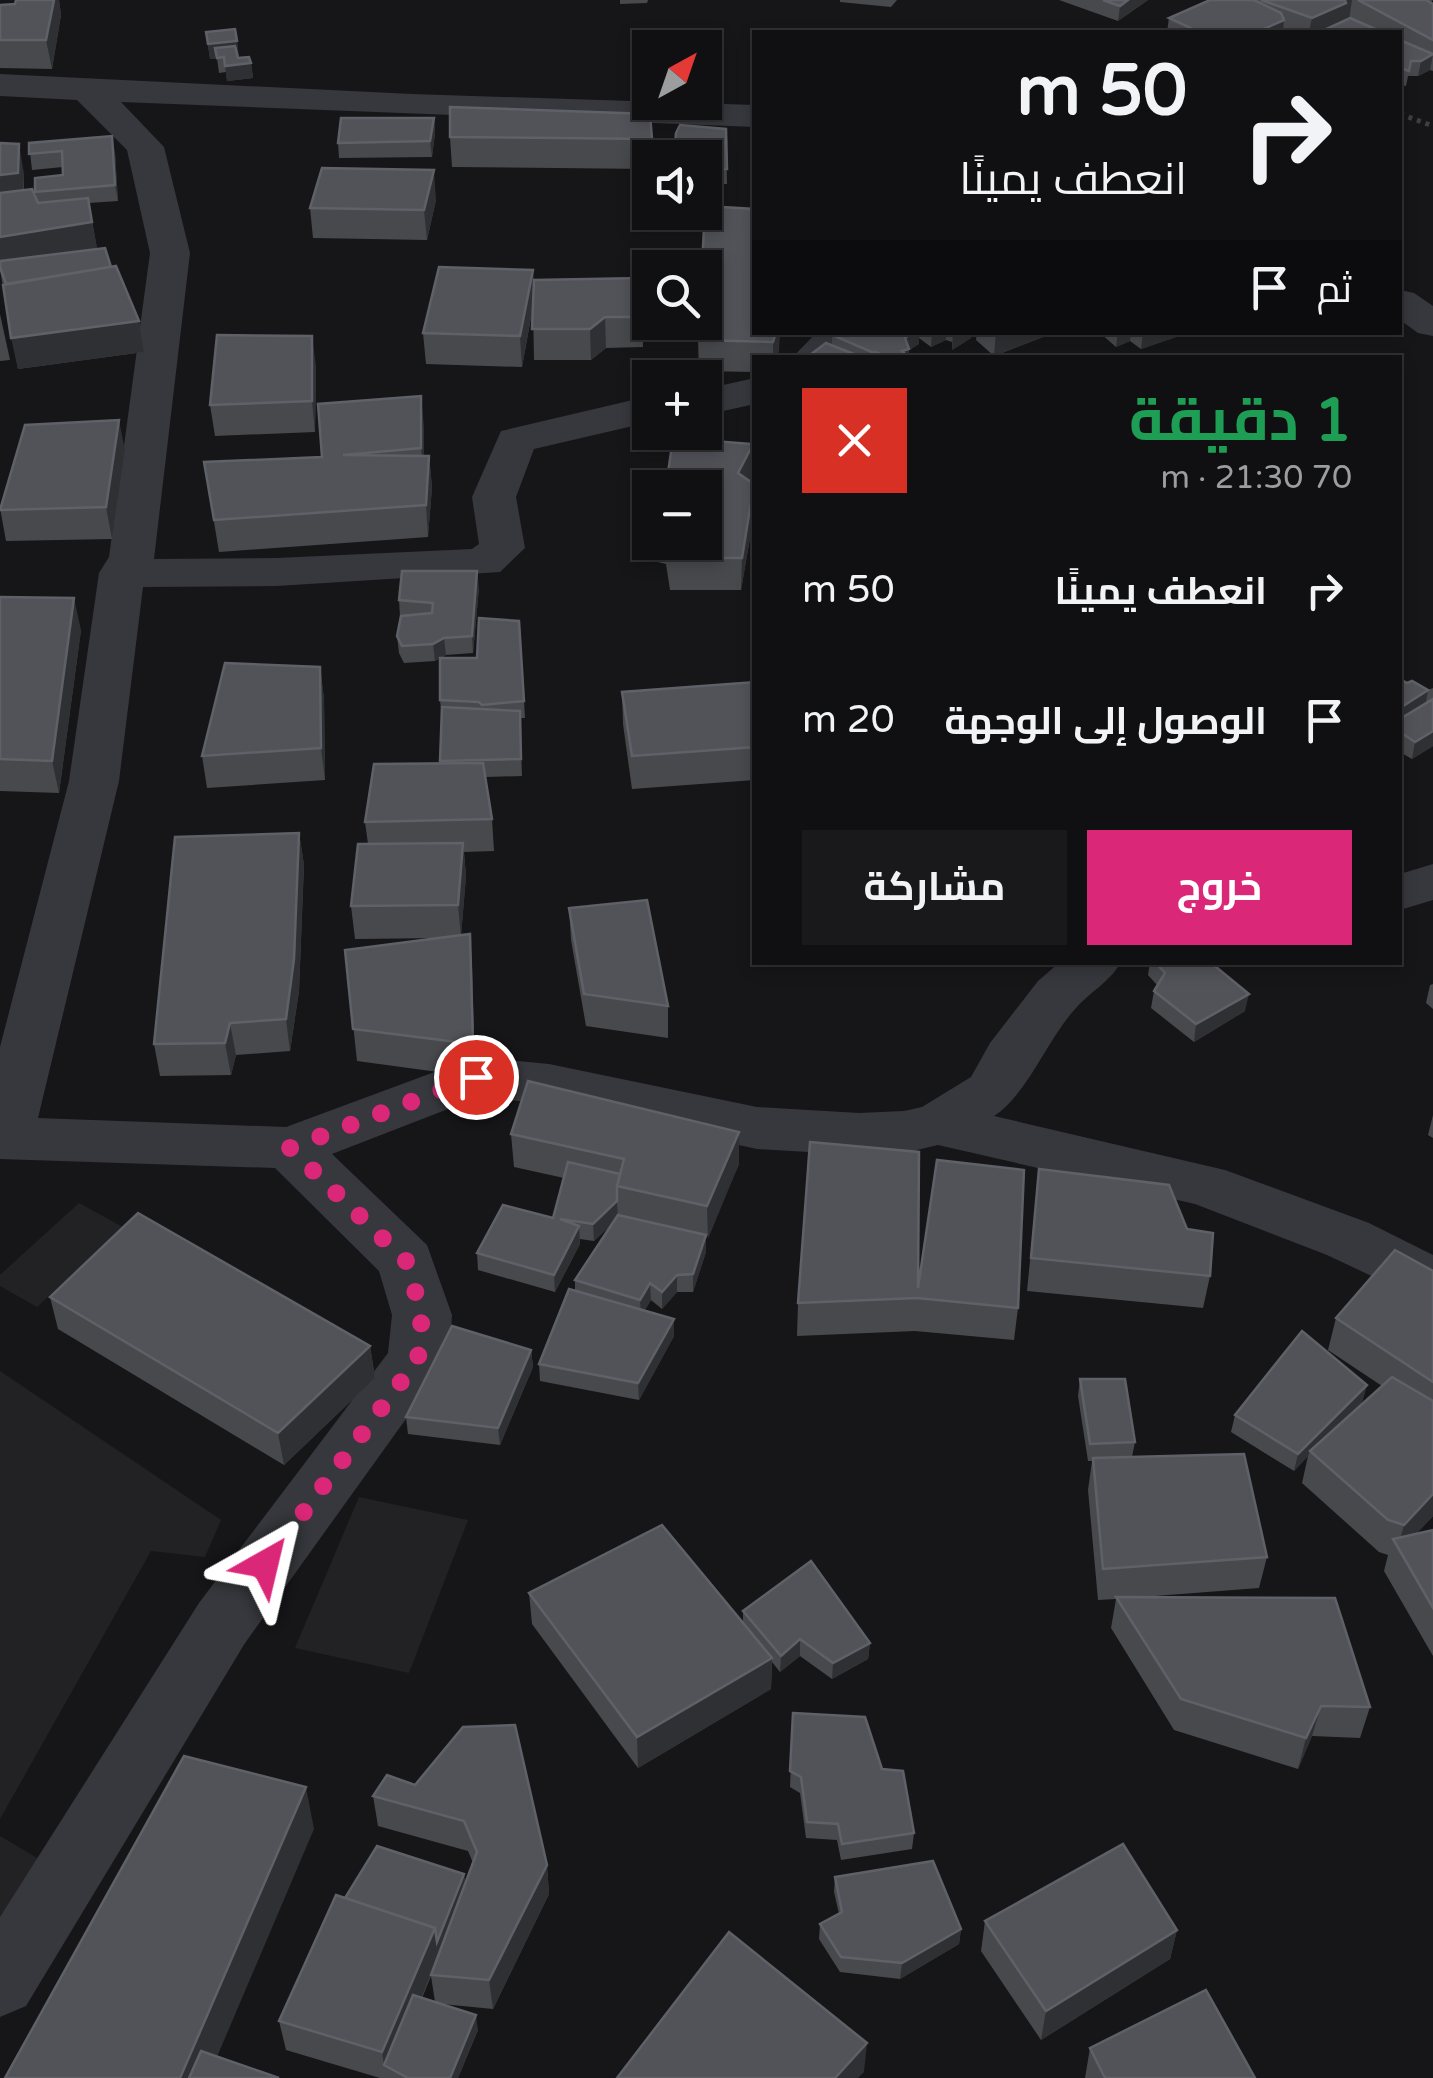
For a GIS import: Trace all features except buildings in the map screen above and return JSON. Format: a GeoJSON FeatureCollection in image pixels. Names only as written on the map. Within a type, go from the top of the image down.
{"type":"FeatureCollection","features":[{"type":"Feature","properties":{"kind":"street"},"geometry":{"type":"LineString","coordinates":[[0,85],[752,116]]}},
{"type":"Feature","properties":{"kind":"street"},"geometry":{"type":"LineString","coordinates":[[88,90],[145,147],[170,252],[132,557],[122,573],[94,781],[3,1138],[290,1148],[476,1077],[549,1084],[757,1128],[859,1134],[904,1132],[938,1124],[991,1090],[1010,1057],[1057,994],[1091,965]]}},
{"type":"Feature","properties":{"kind":"street"},"geometry":{"type":"LineString","coordinates":[[1402,303],[1433,324]]}},
{"type":"Feature","properties":{"kind":"street"},"geometry":{"type":"LineString","coordinates":[[817,355],[839,335]]}},
{"type":"Feature","properties":{"kind":"street"},"geometry":{"type":"LineString","coordinates":[[722,398],[752,392]]}},
{"type":"Feature","properties":{"kind":"street"},"geometry":{"type":"LineString","coordinates":[[122,573],[277,572],[484,562],[502,548],[494,496],[516,440],[632,413]]}},
{"type":"Feature","properties":{"kind":"street"},"geometry":{"type":"LineString","coordinates":[[1402,892],[1433,881]]}},
{"type":"Feature","properties":{"kind":"street"},"geometry":{"type":"LineString","coordinates":[[938,1124],[1204,1184],[1348,1238],[1433,1282]]}},
{"type":"Feature","properties":{"kind":"street"},"geometry":{"type":"LineString","coordinates":[[0,1982],[222,1622],[418,1359],[422,1314],[406,1261],[290,1148]]}},
{"type":"Feature","properties":{"kind":"path"},"geometry":{"type":"LineString","coordinates":[[1402,115],[1433,126]]}},
{"type":"Feature","properties":{"kind":"shaded area"},"geometry":{"type":"Polygon","coordinates":[[[79,1203],[123,1227],[37,1307],[0,1286],[0,1275],[79,1203]]]}},
{"type":"Feature","properties":{"kind":"shaded area"},"geometry":{"type":"Polygon","coordinates":[[[0,1371],[221,1520],[205,1557],[151,1551],[0,1819],[0,1371]]]}},
{"type":"Feature","properties":{"kind":"shaded area"},"geometry":{"type":"Polygon","coordinates":[[[359,1497],[468,1520],[409,1673],[295,1648],[359,1497]]]}},
{"type":"Feature","properties":{"kind":"shaded area"},"geometry":{"type":"Polygon","coordinates":[[[0,1836],[39,1859],[0,1926],[0,1836]]]}},
{"type":"Feature","properties":{"kind":"route"},"geometry":{"type":"LineString","coordinates":[[265,1564],[418,1359],[422,1314],[406,1261],[290,1148],[476,1077]]}}]}
